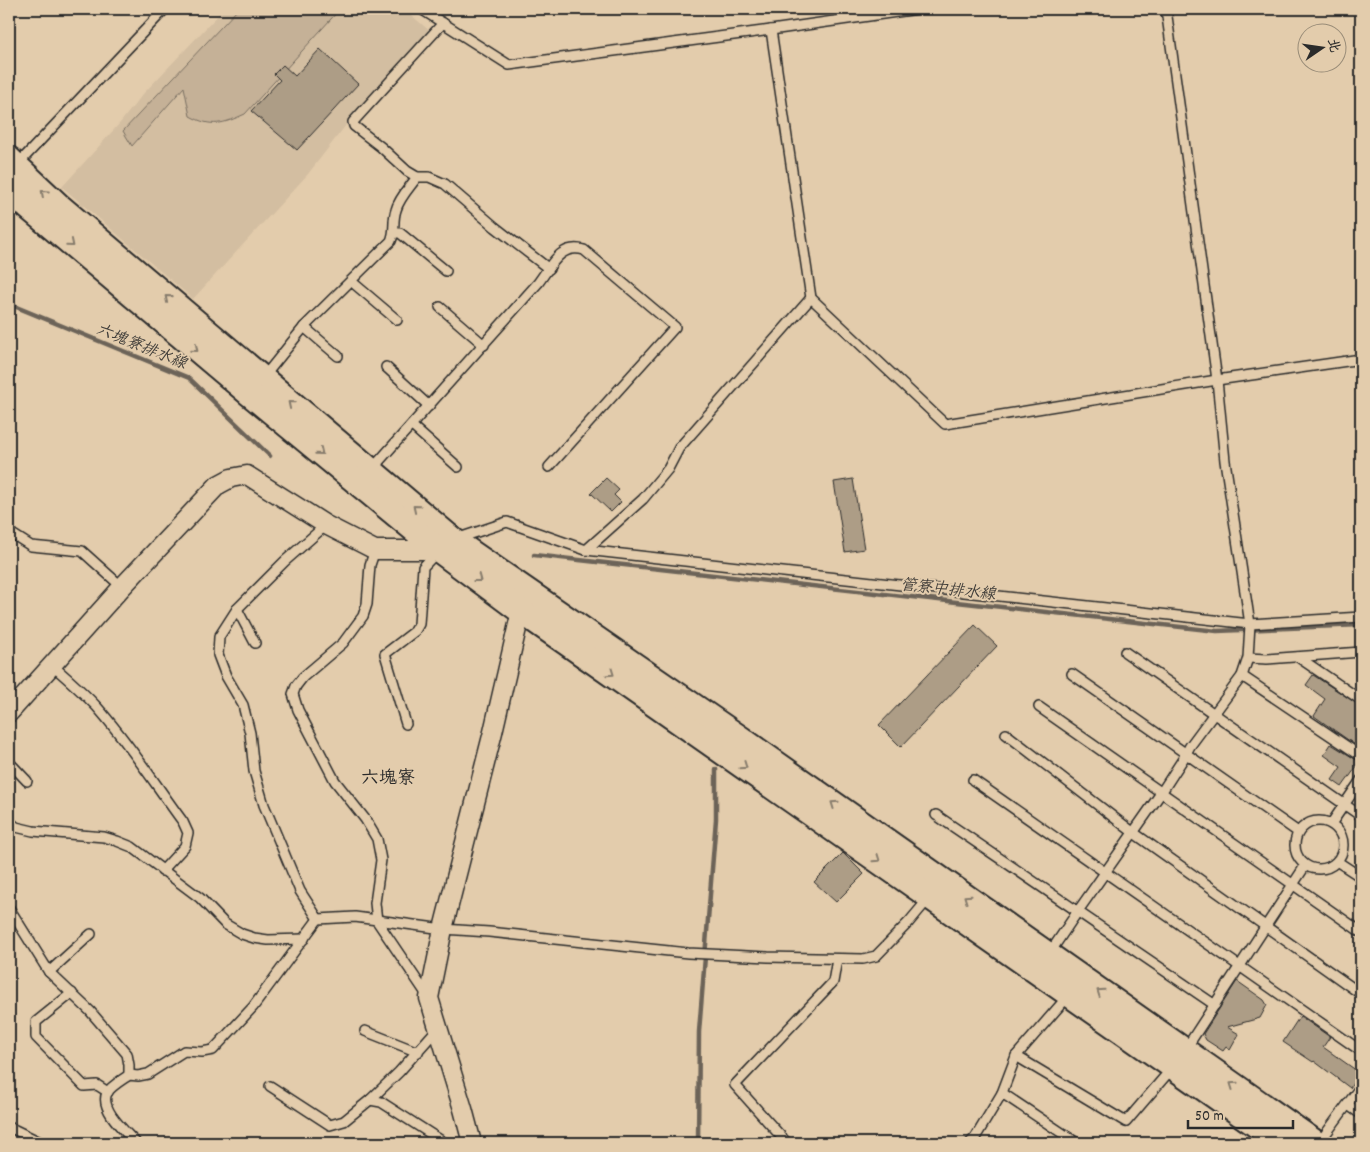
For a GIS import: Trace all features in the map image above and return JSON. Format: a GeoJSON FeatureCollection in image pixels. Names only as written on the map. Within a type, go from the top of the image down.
{"type":"FeatureCollection","features":[{"type":"Feature","properties":{"kind":"main road"},"geometry":{"type":"LineString","coordinates":[[10,172],[58,206],[371,471],[446,545],[595,636],[936,888],[1074,986],[1179,1059],[1317,1143]]}},
{"type":"Feature","properties":{"kind":"main road"},"geometry":{"type":"LineString","coordinates":[[10,172],[28,208],[146,308],[446,545],[521,611],[936,888]]}},
{"type":"Feature","properties":{"kind":"main road"},"geometry":{"type":"LineString","coordinates":[[1179,1059],[1282,1143]]}},
{"type":"Feature","properties":{"kind":"street"},"geometry":{"type":"LineString","coordinates":[[9,713],[122,587],[218,485],[231,478],[247,475],[326,525],[375,550],[446,545]]}},
{"type":"Feature","properties":{"kind":"street"},"geometry":{"type":"LineString","coordinates":[[472,1143],[464,1109],[429,998],[443,930],[493,732],[521,611]]}},
{"type":"Feature","properties":{"kind":"lane"},"geometry":{"type":"LineString","coordinates":[[10,172],[165,9]]}},
{"type":"Feature","properties":{"kind":"lane"},"geometry":{"type":"LineString","coordinates":[[421,9],[509,66],[918,9]]}},
{"type":"Feature","properties":{"kind":"lane"},"geometry":{"type":"LineString","coordinates":[[1043,964],[1161,793],[1190,746],[1242,676],[1248,658],[1250,624],[1225,461],[1218,380],[1166,9]]}},
{"type":"Feature","properties":{"kind":"lane"},"geometry":{"type":"LineString","coordinates":[[443,23],[353,122],[354,126],[407,171],[417,177],[429,177],[445,184],[495,227],[549,269]]}},
{"type":"Feature","properties":{"kind":"lane"},"geometry":{"type":"LineString","coordinates":[[771,30],[811,298],[946,424],[1361,359]]}},
{"type":"Feature","properties":{"kind":"lane"},"geometry":{"type":"LineString","coordinates":[[262,379],[304,327],[390,241],[395,232],[394,218],[396,208],[417,177]]}},
{"type":"Feature","properties":{"kind":"lane"},"geometry":{"type":"LineString","coordinates":[[395,232],[400,233],[446,271]]}},
{"type":"Feature","properties":{"kind":"lane"},"geometry":{"type":"LineString","coordinates":[[371,471],[538,283],[556,258],[567,250],[575,248],[584,250],[675,327],[549,467]]}},
{"type":"Feature","properties":{"kind":"lane"},"geometry":{"type":"LineString","coordinates":[[351,281],[397,320]]}},
{"type":"Feature","properties":{"kind":"lane"},"geometry":{"type":"LineString","coordinates":[[586,550],[643,499],[668,469],[679,448],[811,298]]}},
{"type":"Feature","properties":{"kind":"lane"},"geometry":{"type":"LineString","coordinates":[[440,307],[484,345]]}},
{"type":"Feature","properties":{"kind":"lane"},"geometry":{"type":"LineString","coordinates":[[304,327],[338,356]]}},
{"type":"Feature","properties":{"kind":"lane"},"geometry":{"type":"LineString","coordinates":[[386,367],[429,406]]}},
{"type":"Feature","properties":{"kind":"lane"},"geometry":{"type":"LineString","coordinates":[[412,426],[458,467]]}},
{"type":"Feature","properties":{"kind":"lane"},"geometry":{"type":"LineString","coordinates":[[406,724],[385,654],[415,630],[419,624],[423,567],[446,545],[507,522],[586,550],[1250,624],[1361,617]]}},
{"type":"Feature","properties":{"kind":"lane"},"geometry":{"type":"LineString","coordinates":[[318,919],[300,891],[264,805],[254,771],[250,733],[242,705],[226,676],[218,656],[219,637],[237,609],[285,560],[326,525]]}},
{"type":"Feature","properties":{"kind":"lane"},"geometry":{"type":"LineString","coordinates":[[9,532],[32,546],[82,551],[122,587]]}},
{"type":"Feature","properties":{"kind":"lane"},"geometry":{"type":"LineString","coordinates":[[375,550],[370,566],[367,604],[363,616],[343,643],[303,676],[293,694],[298,710],[335,780],[365,819],[377,839],[381,860],[375,903],[377,922],[429,998]]}},
{"type":"Feature","properties":{"kind":"lane"},"geometry":{"type":"LineString","coordinates":[[237,609],[255,643]]}},
{"type":"Feature","properties":{"kind":"lane"},"geometry":{"type":"LineString","coordinates":[[1125,652],[1361,816]]}},
{"type":"Feature","properties":{"kind":"lane"},"geometry":{"type":"LineString","coordinates":[[1248,658],[1267,659],[1361,652]]}},
{"type":"Feature","properties":{"kind":"lane"},"geometry":{"type":"LineString","coordinates":[[1298,657],[1361,700]]}},
{"type":"Feature","properties":{"kind":"lane"},"geometry":{"type":"LineString","coordinates":[[52,665],[79,688],[98,708],[183,822],[188,833],[185,846],[162,871]]}},
{"type":"Feature","properties":{"kind":"lane"},"geometry":{"type":"LineString","coordinates":[[1072,674],[1298,832]]}},
{"type":"Feature","properties":{"kind":"lane"},"geometry":{"type":"LineString","coordinates":[[1242,676],[1361,756]]}},
{"type":"Feature","properties":{"kind":"lane"},"geometry":{"type":"LineString","coordinates":[[1039,707],[1361,932]]}},
{"type":"Feature","properties":{"kind":"lane"},"geometry":{"type":"LineString","coordinates":[[1006,734],[1134,833],[1361,994]]}},
{"type":"Feature","properties":{"kind":"lane"},"geometry":{"type":"LineString","coordinates":[[9,762],[27,781]]}},
{"type":"Feature","properties":{"kind":"lane"},"geometry":{"type":"LineString","coordinates":[[973,780],[1361,1051]]}},
{"type":"Feature","properties":{"kind":"lane"},"geometry":{"type":"LineString","coordinates":[[1331,824],[1361,780]]}},
{"type":"Feature","properties":{"kind":"lane"},"geometry":{"type":"LineString","coordinates":[[936,815],[1215,1005]]}},
{"type":"Feature","properties":{"kind":"lane"},"geometry":{"type":"LineString","coordinates":[[1316,820],[1331,824],[1338,829],[1343,842],[1338,862],[1319,870],[1305,866],[1296,856],[1294,843],[1298,832],[1306,823],[1316,820]]}},
{"type":"Feature","properties":{"kind":"lane"},"geometry":{"type":"LineString","coordinates":[[9,821],[16,827],[33,831],[104,837],[132,847],[200,898],[225,924],[242,934],[268,940],[304,939]]}},
{"type":"Feature","properties":{"kind":"lane"},"geometry":{"type":"LineString","coordinates":[[1338,862],[1361,877]]}},
{"type":"Feature","properties":{"kind":"lane"},"geometry":{"type":"LineString","coordinates":[[1016,1056],[1126,1122],[1179,1059],[1305,866]]}},
{"type":"Feature","properties":{"kind":"lane"},"geometry":{"type":"LineString","coordinates":[[318,919],[354,917],[377,922],[443,930],[481,931],[698,954],[863,959],[876,956],[909,922],[936,888]]}},
{"type":"Feature","properties":{"kind":"lane"},"geometry":{"type":"LineString","coordinates":[[9,908],[49,972],[90,1010],[127,1054],[129,1075]]}},
{"type":"Feature","properties":{"kind":"lane"},"geometry":{"type":"LineString","coordinates":[[136,1143],[107,1110],[105,1100],[108,1092],[129,1075],[148,1074],[184,1051],[202,1052],[212,1050],[254,1007],[318,919]]}},
{"type":"Feature","properties":{"kind":"lane"},"geometry":{"type":"LineString","coordinates":[[49,972],[91,934]]}},
{"type":"Feature","properties":{"kind":"lane"},"geometry":{"type":"LineString","coordinates":[[787,1143],[735,1085],[833,982],[837,959]]}},
{"type":"Feature","properties":{"kind":"lane"},"geometry":{"type":"LineString","coordinates":[[970,1143],[975,1138],[1002,1093],[1016,1056],[1074,986]]}},
{"type":"Feature","properties":{"kind":"lane"},"geometry":{"type":"LineString","coordinates":[[72,992],[36,1022],[36,1037],[84,1086],[97,1085],[108,1092]]}},
{"type":"Feature","properties":{"kind":"lane"},"geometry":{"type":"LineString","coordinates":[[270,1086],[330,1125],[344,1121],[370,1100],[418,1052],[439,1027]]}},
{"type":"Feature","properties":{"kind":"lane"},"geometry":{"type":"LineString","coordinates":[[365,1031],[418,1052]]}},
{"type":"Feature","properties":{"kind":"lane"},"geometry":{"type":"LineString","coordinates":[[1317,1143],[1361,1086]]}},
{"type":"Feature","properties":{"kind":"lane"},"geometry":{"type":"LineString","coordinates":[[1002,1093],[1077,1143]]}},
{"type":"Feature","properties":{"kind":"lane"},"geometry":{"type":"LineString","coordinates":[[370,1100],[381,1102],[445,1143]]}},
{"type":"Feature","properties":{"kind":"lane"},"geometry":{"type":"LineString","coordinates":[[1348,1105],[1361,1114]]}},
{"type":"Feature","properties":{"kind":"lane"},"geometry":{"type":"LineString","coordinates":[[9,1127],[42,1143]]}},
{"type":"Feature","properties":{"kind":"shaded area"},"geometry":{"type":"Polygon","coordinates":[[[224,9],[404,9],[431,32],[346,125],[308,174],[193,299],[62,187],[120,123],[143,94],[224,9]]]}},
{"type":"Feature","properties":{"kind":"shaded area"},"geometry":{"type":"Polygon","coordinates":[[[238,9],[340,9],[245,114],[218,123],[198,120],[190,116],[184,87],[132,146],[123,131],[238,9]]]}},
{"type":"Feature","properties":{"kind":"building"},"geometry":{"type":"Polygon","coordinates":[[[320,49],[358,84],[297,150],[251,111],[280,80],[274,74],[283,65],[295,76],[320,49]]]}},
{"type":"Feature","properties":{"kind":"building"},"geometry":{"type":"Polygon","coordinates":[[[606,478],[619,490],[614,495],[621,502],[611,512],[591,493],[606,478]]]}},
{"type":"Feature","properties":{"kind":"building"},"geometry":{"type":"Polygon","coordinates":[[[853,479],[864,549],[845,552],[834,482],[853,479]]]}},
{"type":"Feature","properties":{"kind":"building"},"geometry":{"type":"Polygon","coordinates":[[[975,625],[997,646],[901,747],[879,725],[975,625]]]}},
{"type":"Feature","properties":{"kind":"building"},"geometry":{"type":"Polygon","coordinates":[[[1313,675],[1361,706],[1361,749],[1314,716],[1325,699],[1306,685],[1313,675]]]}},
{"type":"Feature","properties":{"kind":"building"},"geometry":{"type":"Polygon","coordinates":[[[1331,744],[1360,762],[1342,787],[1332,780],[1341,767],[1324,755],[1331,744]]]}},
{"type":"Feature","properties":{"kind":"building"},"geometry":{"type":"Polygon","coordinates":[[[843,853],[864,874],[836,902],[814,882],[843,853]]]}},
{"type":"Feature","properties":{"kind":"building"},"geometry":{"type":"Polygon","coordinates":[[[1237,981],[1264,1000],[1267,1005],[1260,1018],[1227,1027],[1239,1034],[1230,1050],[1226,1047],[1223,1051],[1206,1040],[1203,1034],[1237,981]]]}},
{"type":"Feature","properties":{"kind":"building"},"geometry":{"type":"Polygon","coordinates":[[[1300,1016],[1330,1037],[1323,1047],[1360,1073],[1350,1088],[1314,1061],[1283,1042],[1300,1016]]]}},
{"type":"Feature","properties":{"kind":"waterway","name":"六塊寮排水線"},"geometry":{"type":"LineString","coordinates":[[9,304],[189,378],[270,456]]}},
{"type":"Feature","properties":{"kind":"waterway","name":"管寮中排水線"},"geometry":{"type":"LineString","coordinates":[[534,555],[1217,631],[1361,625]]}},
{"type":"Feature","properties":{"kind":"waterway"},"geometry":{"type":"LineString","coordinates":[[698,1143],[699,1032],[716,819],[716,769]]}},
{"type":"Feature","properties":{"kind":"district","name":"六塊寮"},"geometry":{"type":"Point","coordinates":[388,777]}}]}
